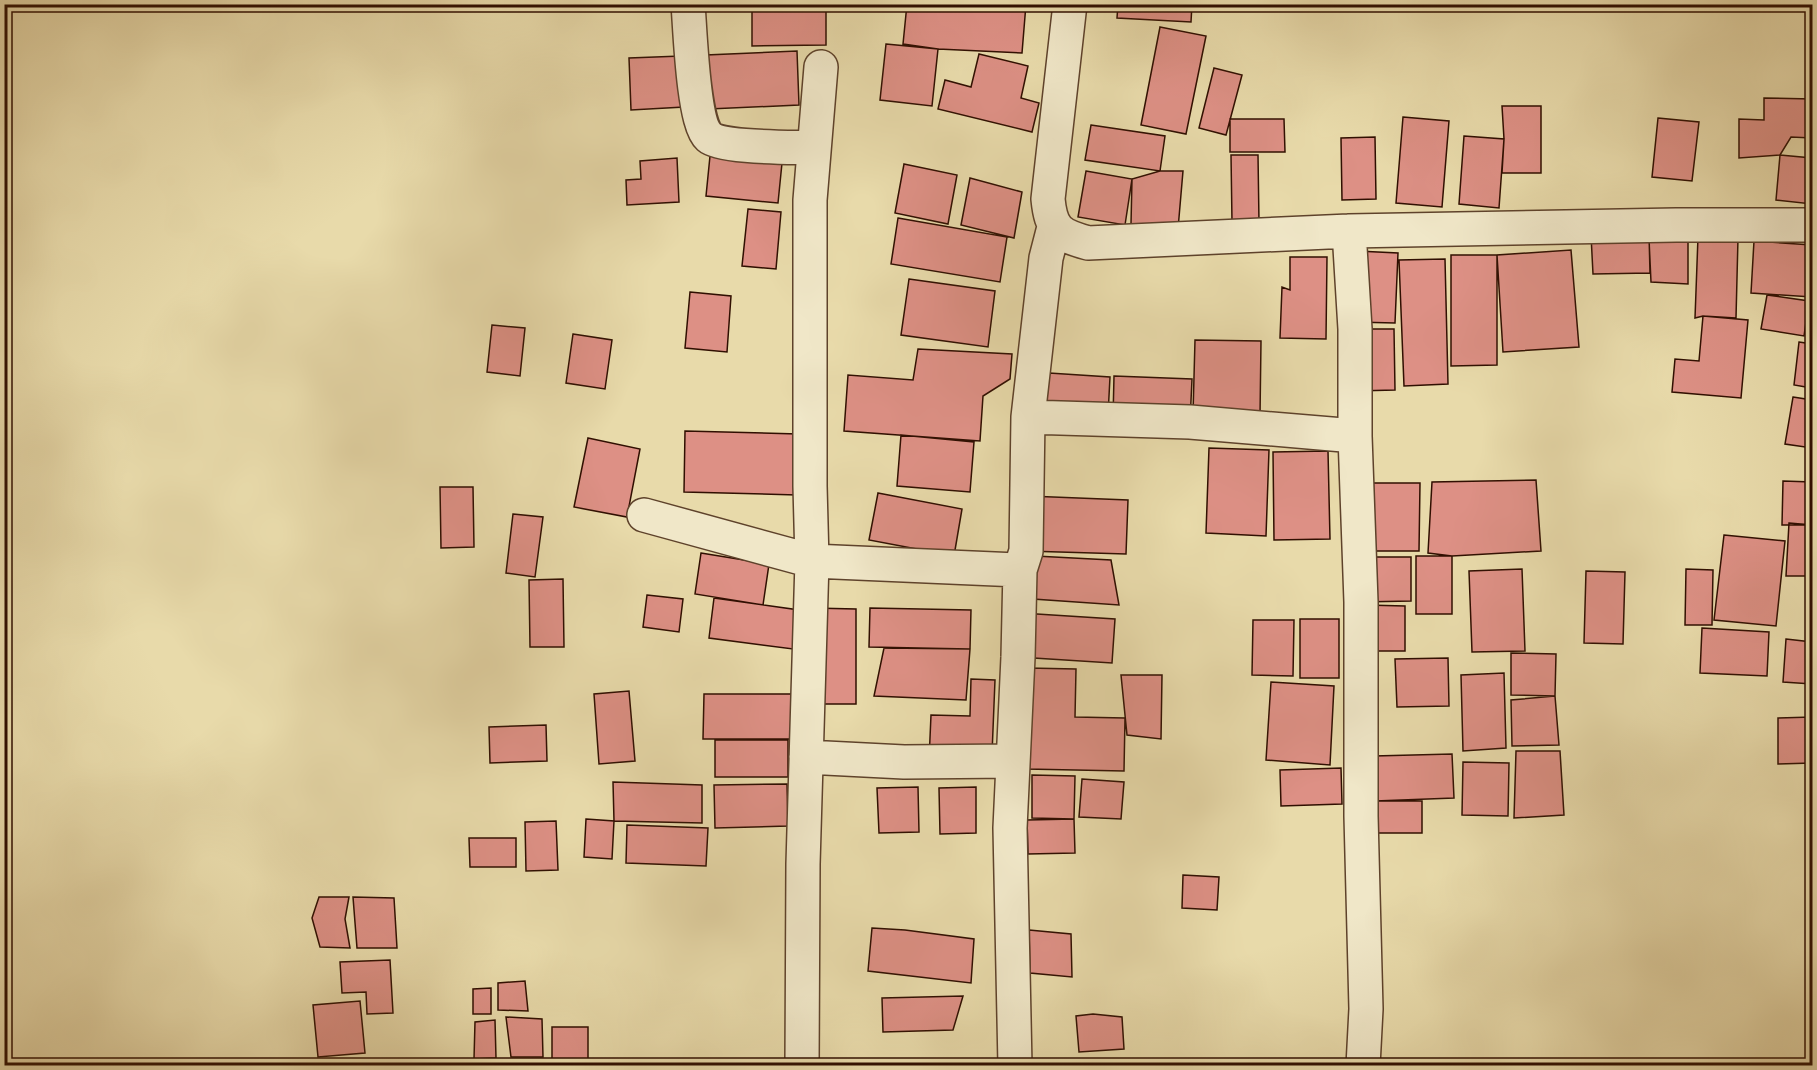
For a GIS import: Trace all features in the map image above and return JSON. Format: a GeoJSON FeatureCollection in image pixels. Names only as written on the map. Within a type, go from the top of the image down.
{"type":"FeatureCollection","features":[{"type":"Feature","properties":{"kind":"street"},"geometry":{"type":"LineString","coordinates":[[687,4],[697,104],[705,132],[710,138],[728,144],[814,148]]}},
{"type":"Feature","properties":{"kind":"street"},"geometry":{"type":"LineString","coordinates":[[1015,1065],[1010,828],[1020,570],[1026,551],[1028,417],[1046,258],[1053,226],[1048,199],[1070,4]]}},
{"type":"Feature","properties":{"kind":"street"},"geometry":{"type":"LineString","coordinates":[[802,1065],[806,757],[812,561],[810,200],[821,67]]}},
{"type":"Feature","properties":{"kind":"street"},"geometry":{"type":"LineString","coordinates":[[1053,226],[1067,237],[1088,243],[1349,231],[1812,225]]}},
{"type":"Feature","properties":{"kind":"street"},"geometry":{"type":"LineString","coordinates":[[1349,231],[1355,329],[1355,436],[1362,602],[1361,816],[1366,1009],[1363,1065]]}},
{"type":"Feature","properties":{"kind":"street"},"geometry":{"type":"LineString","coordinates":[[1028,417],[1190,422],[1355,436]]}},
{"type":"Feature","properties":{"kind":"street"},"geometry":{"type":"LineString","coordinates":[[644,515],[812,561],[1020,570]]}},
{"type":"Feature","properties":{"kind":"street"},"geometry":{"type":"LineString","coordinates":[[806,757],[904,762],[1013,761]]}},
{"type":"Feature","properties":{"kind":"building"},"geometry":{"type":"Polygon","coordinates":[[[752,4],[826,4],[826,45],[752,46],[752,4]]]}},
{"type":"Feature","properties":{"kind":"building"},"geometry":{"type":"Polygon","coordinates":[[[907,4],[1026,4],[1022,53],[938,49],[903,44],[907,4]]]}},
{"type":"Feature","properties":{"kind":"building"},"geometry":{"type":"Polygon","coordinates":[[[1118,4],[1192,4],[1191,22],[1117,18],[1118,4]]]}},
{"type":"Feature","properties":{"kind":"building"},"geometry":{"type":"Polygon","coordinates":[[[1160,27],[1206,36],[1186,134],[1141,125],[1160,27]]]}},
{"type":"Feature","properties":{"kind":"building"},"geometry":{"type":"Polygon","coordinates":[[[886,44],[938,49],[932,106],[880,100],[886,44]]]}},
{"type":"Feature","properties":{"kind":"building"},"geometry":{"type":"Polygon","coordinates":[[[797,51],[799,105],[709,109],[706,55],[797,51]]]}},
{"type":"Feature","properties":{"kind":"building"},"geometry":{"type":"Polygon","coordinates":[[[979,54],[1028,66],[1021,98],[1039,103],[1032,132],[938,109],[945,80],[971,87],[979,54]]]}},
{"type":"Feature","properties":{"kind":"building"},"geometry":{"type":"Polygon","coordinates":[[[681,56],[684,107],[631,110],[629,58],[681,56]]]}},
{"type":"Feature","properties":{"kind":"building"},"geometry":{"type":"Polygon","coordinates":[[[1214,68],[1242,75],[1226,135],[1199,128],[1214,68]]]}},
{"type":"Feature","properties":{"kind":"building"},"geometry":{"type":"Polygon","coordinates":[[[1764,98],[1812,99],[1812,138],[1791,137],[1780,155],[1739,158],[1739,119],[1764,120],[1764,98]]]}},
{"type":"Feature","properties":{"kind":"building"},"geometry":{"type":"Polygon","coordinates":[[[1502,106],[1541,106],[1541,173],[1502,173],[1504,139],[1502,106]]]}},
{"type":"Feature","properties":{"kind":"building"},"geometry":{"type":"Polygon","coordinates":[[[1403,117],[1449,121],[1442,207],[1396,203],[1403,117]]]}},
{"type":"Feature","properties":{"kind":"building"},"geometry":{"type":"Polygon","coordinates":[[[1658,118],[1699,122],[1692,181],[1652,177],[1658,118]]]}},
{"type":"Feature","properties":{"kind":"building"},"geometry":{"type":"Polygon","coordinates":[[[1230,119],[1284,119],[1285,152],[1230,152],[1230,119]]]}},
{"type":"Feature","properties":{"kind":"building"},"geometry":{"type":"Polygon","coordinates":[[[1091,125],[1165,136],[1160,171],[1085,160],[1091,125]]]}},
{"type":"Feature","properties":{"kind":"building"},"geometry":{"type":"Polygon","coordinates":[[[1464,136],[1504,139],[1499,208],[1459,204],[1464,136]]]}},
{"type":"Feature","properties":{"kind":"building"},"geometry":{"type":"Polygon","coordinates":[[[1375,137],[1376,199],[1342,200],[1341,138],[1375,137]]]}},
{"type":"Feature","properties":{"kind":"building"},"geometry":{"type":"Polygon","coordinates":[[[1231,155],[1258,155],[1259,222],[1232,222],[1231,155]]]}},
{"type":"Feature","properties":{"kind":"building"},"geometry":{"type":"Polygon","coordinates":[[[1780,155],[1812,158],[1812,204],[1776,200],[1780,155]]]}},
{"type":"Feature","properties":{"kind":"building"},"geometry":{"type":"Polygon","coordinates":[[[710,156],[782,163],[778,203],[706,196],[710,156]]]}},
{"type":"Feature","properties":{"kind":"building"},"geometry":{"type":"Polygon","coordinates":[[[677,158],[679,202],[627,205],[626,180],[641,179],[640,161],[677,158]]]}},
{"type":"Feature","properties":{"kind":"building"},"geometry":{"type":"Polygon","coordinates":[[[904,164],[957,175],[948,224],[895,213],[904,164]]]}},
{"type":"Feature","properties":{"kind":"building"},"geometry":{"type":"Polygon","coordinates":[[[1086,171],[1132,179],[1125,225],[1078,217],[1086,171]]]}},
{"type":"Feature","properties":{"kind":"building"},"geometry":{"type":"Polygon","coordinates":[[[1160,171],[1183,171],[1178,229],[1131,224],[1132,179],[1160,171]]]}},
{"type":"Feature","properties":{"kind":"building"},"geometry":{"type":"Polygon","coordinates":[[[970,178],[1022,192],[1014,238],[961,225],[970,178]]]}},
{"type":"Feature","properties":{"kind":"building"},"geometry":{"type":"Polygon","coordinates":[[[748,209],[781,212],[776,269],[742,266],[748,209]]]}},
{"type":"Feature","properties":{"kind":"building"},"geometry":{"type":"Polygon","coordinates":[[[898,218],[1007,237],[1000,282],[891,264],[898,218]]]}},
{"type":"Feature","properties":{"kind":"building"},"geometry":{"type":"Polygon","coordinates":[[[1649,233],[1650,273],[1593,274],[1591,235],[1649,233]]]}},
{"type":"Feature","properties":{"kind":"building"},"geometry":{"type":"Polygon","coordinates":[[[1698,237],[1738,238],[1736,318],[1703,316],[1695,318],[1698,237]]]}},
{"type":"Feature","properties":{"kind":"building"},"geometry":{"type":"Polygon","coordinates":[[[1649,239],[1688,239],[1688,284],[1651,282],[1649,239]]]}},
{"type":"Feature","properties":{"kind":"building"},"geometry":{"type":"Polygon","coordinates":[[[1754,241],[1812,245],[1812,297],[1751,293],[1754,241]]]}},
{"type":"Feature","properties":{"kind":"building"},"geometry":{"type":"Polygon","coordinates":[[[1571,250],[1579,347],[1503,352],[1497,255],[1571,250]]]}},
{"type":"Feature","properties":{"kind":"building"},"geometry":{"type":"Polygon","coordinates":[[[1357,251],[1398,253],[1395,323],[1354,322],[1357,251]]]}},
{"type":"Feature","properties":{"kind":"building"},"geometry":{"type":"Polygon","coordinates":[[[1451,255],[1497,255],[1497,365],[1451,366],[1451,255]]]}},
{"type":"Feature","properties":{"kind":"building"},"geometry":{"type":"Polygon","coordinates":[[[1290,257],[1327,257],[1326,339],[1280,338],[1282,287],[1290,290],[1290,257]]]}},
{"type":"Feature","properties":{"kind":"building"},"geometry":{"type":"Polygon","coordinates":[[[1445,259],[1448,384],[1404,386],[1399,260],[1445,259]]]}},
{"type":"Feature","properties":{"kind":"building"},"geometry":{"type":"Polygon","coordinates":[[[909,279],[995,291],[988,347],[901,335],[909,279]]]}},
{"type":"Feature","properties":{"kind":"building"},"geometry":{"type":"Polygon","coordinates":[[[690,292],[731,296],[727,352],[685,348],[690,292]]]}},
{"type":"Feature","properties":{"kind":"building"},"geometry":{"type":"Polygon","coordinates":[[[1767,295],[1809,301],[1804,336],[1761,329],[1767,295]]]}},
{"type":"Feature","properties":{"kind":"building"},"geometry":{"type":"Polygon","coordinates":[[[1703,316],[1748,320],[1741,398],[1672,392],[1675,359],[1699,361],[1703,316]]]}},
{"type":"Feature","properties":{"kind":"building"},"geometry":{"type":"Polygon","coordinates":[[[492,325],[525,328],[520,376],[487,372],[492,325]]]}},
{"type":"Feature","properties":{"kind":"building"},"geometry":{"type":"Polygon","coordinates":[[[1355,329],[1394,329],[1395,390],[1355,391],[1355,329]]]}},
{"type":"Feature","properties":{"kind":"building"},"geometry":{"type":"Polygon","coordinates":[[[573,334],[612,340],[605,389],[566,383],[573,334]]]}},
{"type":"Feature","properties":{"kind":"building"},"geometry":{"type":"Polygon","coordinates":[[[1195,340],[1261,341],[1260,416],[1193,414],[1195,340]]]}},
{"type":"Feature","properties":{"kind":"building"},"geometry":{"type":"Polygon","coordinates":[[[1799,342],[1812,344],[1812,388],[1794,385],[1799,342]]]}},
{"type":"Feature","properties":{"kind":"building"},"geometry":{"type":"Polygon","coordinates":[[[918,349],[1012,354],[1010,379],[983,396],[980,441],[844,431],[848,375],[913,380],[918,349]]]}},
{"type":"Feature","properties":{"kind":"building"},"geometry":{"type":"Polygon","coordinates":[[[1049,373],[1110,377],[1108,415],[1046,411],[1049,373]]]}},
{"type":"Feature","properties":{"kind":"building"},"geometry":{"type":"Polygon","coordinates":[[[1114,376],[1192,379],[1190,422],[1113,419],[1114,376]]]}},
{"type":"Feature","properties":{"kind":"building"},"geometry":{"type":"Polygon","coordinates":[[[1793,397],[1812,400],[1812,448],[1785,444],[1793,397]]]}},
{"type":"Feature","properties":{"kind":"building"},"geometry":{"type":"Polygon","coordinates":[[[685,431],[798,434],[797,495],[684,492],[685,431]]]}},
{"type":"Feature","properties":{"kind":"building"},"geometry":{"type":"Polygon","coordinates":[[[901,435],[974,442],[970,492],[897,486],[901,435]]]}},
{"type":"Feature","properties":{"kind":"building"},"geometry":{"type":"Polygon","coordinates":[[[588,438],[640,449],[627,517],[574,507],[588,438]]]}},
{"type":"Feature","properties":{"kind":"building"},"geometry":{"type":"Polygon","coordinates":[[[1209,448],[1269,450],[1266,536],[1206,533],[1209,448]]]}},
{"type":"Feature","properties":{"kind":"building"},"geometry":{"type":"Polygon","coordinates":[[[1328,451],[1330,539],[1274,540],[1273,452],[1328,451]]]}},
{"type":"Feature","properties":{"kind":"building"},"geometry":{"type":"Polygon","coordinates":[[[1536,480],[1541,551],[1452,556],[1428,553],[1432,482],[1536,480]]]}},
{"type":"Feature","properties":{"kind":"building"},"geometry":{"type":"Polygon","coordinates":[[[1783,481],[1812,482],[1812,525],[1782,525],[1783,481]]]}},
{"type":"Feature","properties":{"kind":"building"},"geometry":{"type":"Polygon","coordinates":[[[1360,483],[1420,483],[1419,551],[1359,551],[1360,483]]]}},
{"type":"Feature","properties":{"kind":"building"},"geometry":{"type":"Polygon","coordinates":[[[440,487],[473,487],[474,547],[441,548],[440,487]]]}},
{"type":"Feature","properties":{"kind":"building"},"geometry":{"type":"Polygon","coordinates":[[[878,493],[962,509],[954,556],[869,540],[878,493]]]}},
{"type":"Feature","properties":{"kind":"building"},"geometry":{"type":"Polygon","coordinates":[[[1028,496],[1128,500],[1126,554],[1026,551],[1028,496]]]}},
{"type":"Feature","properties":{"kind":"building"},"geometry":{"type":"Polygon","coordinates":[[[513,514],[543,517],[535,577],[506,573],[513,514]]]}},
{"type":"Feature","properties":{"kind":"building"},"geometry":{"type":"Polygon","coordinates":[[[1789,523],[1812,525],[1812,576],[1786,576],[1789,523]]]}},
{"type":"Feature","properties":{"kind":"building"},"geometry":{"type":"Polygon","coordinates":[[[1724,535],[1785,541],[1776,626],[1714,620],[1724,535]]]}},
{"type":"Feature","properties":{"kind":"building"},"geometry":{"type":"Polygon","coordinates":[[[701,553],[769,564],[763,605],[695,594],[701,553]]]}},
{"type":"Feature","properties":{"kind":"building"},"geometry":{"type":"Polygon","coordinates":[[[1035,556],[1111,560],[1119,605],[1033,599],[1035,556]]]}},
{"type":"Feature","properties":{"kind":"building"},"geometry":{"type":"Polygon","coordinates":[[[1416,556],[1452,556],[1452,614],[1416,614],[1416,556]]]}},
{"type":"Feature","properties":{"kind":"building"},"geometry":{"type":"Polygon","coordinates":[[[1361,557],[1411,557],[1411,601],[1361,602],[1361,557]]]}},
{"type":"Feature","properties":{"kind":"building"},"geometry":{"type":"Polygon","coordinates":[[[1522,569],[1525,651],[1472,652],[1469,571],[1522,569]]]}},
{"type":"Feature","properties":{"kind":"building"},"geometry":{"type":"Polygon","coordinates":[[[1686,569],[1713,570],[1712,625],[1685,625],[1686,569]]]}},
{"type":"Feature","properties":{"kind":"building"},"geometry":{"type":"Polygon","coordinates":[[[1586,571],[1625,572],[1623,644],[1584,643],[1586,571]]]}},
{"type":"Feature","properties":{"kind":"building"},"geometry":{"type":"Polygon","coordinates":[[[563,579],[564,647],[530,647],[529,580],[563,579]]]}},
{"type":"Feature","properties":{"kind":"building"},"geometry":{"type":"Polygon","coordinates":[[[647,595],[683,599],[679,632],[643,627],[647,595]]]}},
{"type":"Feature","properties":{"kind":"building"},"geometry":{"type":"Polygon","coordinates":[[[714,598],[799,610],[793,649],[709,638],[714,598]]]}},
{"type":"Feature","properties":{"kind":"building"},"geometry":{"type":"Polygon","coordinates":[[[1365,605],[1405,606],[1405,651],[1361,651],[1365,605]]]}},
{"type":"Feature","properties":{"kind":"building"},"geometry":{"type":"Polygon","coordinates":[[[812,608],[856,609],[856,704],[812,704],[812,608]]]}},
{"type":"Feature","properties":{"kind":"building"},"geometry":{"type":"Polygon","coordinates":[[[870,608],[971,610],[970,649],[869,647],[870,608]]]}},
{"type":"Feature","properties":{"kind":"building"},"geometry":{"type":"Polygon","coordinates":[[[1021,613],[1115,619],[1112,663],[1018,657],[1021,613]]]}},
{"type":"Feature","properties":{"kind":"building"},"geometry":{"type":"Polygon","coordinates":[[[1300,619],[1339,619],[1339,678],[1300,678],[1300,619]]]}},
{"type":"Feature","properties":{"kind":"building"},"geometry":{"type":"Polygon","coordinates":[[[1253,620],[1294,620],[1293,676],[1252,675],[1253,620]]]}},
{"type":"Feature","properties":{"kind":"building"},"geometry":{"type":"Polygon","coordinates":[[[1702,628],[1769,632],[1767,676],[1700,673],[1702,628]]]}},
{"type":"Feature","properties":{"kind":"building"},"geometry":{"type":"Polygon","coordinates":[[[1786,639],[1812,642],[1812,684],[1783,682],[1786,639]]]}},
{"type":"Feature","properties":{"kind":"building"},"geometry":{"type":"Polygon","coordinates":[[[884,648],[970,649],[966,700],[874,696],[884,648]]]}},
{"type":"Feature","properties":{"kind":"building"},"geometry":{"type":"Polygon","coordinates":[[[1511,653],[1556,654],[1555,696],[1511,695],[1511,653]]]}},
{"type":"Feature","properties":{"kind":"building"},"geometry":{"type":"Polygon","coordinates":[[[1448,658],[1449,706],[1397,707],[1395,659],[1448,658]]]}},
{"type":"Feature","properties":{"kind":"building"},"geometry":{"type":"Polygon","coordinates":[[[1027,668],[1076,669],[1075,717],[1125,718],[1124,771],[1026,769],[1027,668]]]}},
{"type":"Feature","properties":{"kind":"building"},"geometry":{"type":"Polygon","coordinates":[[[1504,673],[1506,748],[1463,751],[1461,675],[1504,673]]]}},
{"type":"Feature","properties":{"kind":"building"},"geometry":{"type":"Polygon","coordinates":[[[1121,675],[1162,675],[1161,739],[1127,735],[1121,675]]]}},
{"type":"Feature","properties":{"kind":"building"},"geometry":{"type":"Polygon","coordinates":[[[971,679],[995,680],[992,754],[929,761],[931,715],[970,716],[971,679]]]}},
{"type":"Feature","properties":{"kind":"building"},"geometry":{"type":"Polygon","coordinates":[[[1271,682],[1334,686],[1330,765],[1266,760],[1271,682]]]}},
{"type":"Feature","properties":{"kind":"building"},"geometry":{"type":"Polygon","coordinates":[[[629,691],[635,761],[599,764],[594,694],[629,691]]]}},
{"type":"Feature","properties":{"kind":"building"},"geometry":{"type":"Polygon","coordinates":[[[704,694],[792,694],[792,739],[703,739],[704,694]]]}},
{"type":"Feature","properties":{"kind":"building"},"geometry":{"type":"Polygon","coordinates":[[[1555,696],[1559,745],[1512,746],[1511,700],[1555,696]]]}},
{"type":"Feature","properties":{"kind":"building"},"geometry":{"type":"Polygon","coordinates":[[[1812,717],[1812,763],[1778,764],[1778,718],[1812,717]]]}},
{"type":"Feature","properties":{"kind":"building"},"geometry":{"type":"Polygon","coordinates":[[[546,725],[547,761],[490,763],[489,727],[546,725]]]}},
{"type":"Feature","properties":{"kind":"building"},"geometry":{"type":"Polygon","coordinates":[[[715,740],[788,740],[788,777],[715,777],[715,740]]]}},
{"type":"Feature","properties":{"kind":"building"},"geometry":{"type":"Polygon","coordinates":[[[1516,751],[1560,751],[1564,815],[1514,818],[1516,751]]]}},
{"type":"Feature","properties":{"kind":"building"},"geometry":{"type":"Polygon","coordinates":[[[1452,754],[1454,798],[1375,801],[1374,756],[1452,754]]]}},
{"type":"Feature","properties":{"kind":"building"},"geometry":{"type":"Polygon","coordinates":[[[1463,762],[1509,763],[1508,816],[1462,815],[1463,762]]]}},
{"type":"Feature","properties":{"kind":"building"},"geometry":{"type":"Polygon","coordinates":[[[1341,768],[1342,804],[1281,806],[1280,770],[1341,768]]]}},
{"type":"Feature","properties":{"kind":"building"},"geometry":{"type":"Polygon","coordinates":[[[1032,775],[1075,776],[1074,819],[1032,818],[1032,775]]]}},
{"type":"Feature","properties":{"kind":"building"},"geometry":{"type":"Polygon","coordinates":[[[1082,779],[1124,782],[1121,819],[1079,817],[1082,779]]]}},
{"type":"Feature","properties":{"kind":"building"},"geometry":{"type":"Polygon","coordinates":[[[613,782],[702,785],[702,823],[614,821],[613,782]]]}},
{"type":"Feature","properties":{"kind":"building"},"geometry":{"type":"Polygon","coordinates":[[[787,784],[788,826],[715,828],[714,785],[787,784]]]}},
{"type":"Feature","properties":{"kind":"building"},"geometry":{"type":"Polygon","coordinates":[[[918,787],[919,832],[879,833],[877,788],[918,787]]]}},
{"type":"Feature","properties":{"kind":"building"},"geometry":{"type":"Polygon","coordinates":[[[976,787],[976,833],[940,834],[939,788],[976,787]]]}},
{"type":"Feature","properties":{"kind":"building"},"geometry":{"type":"Polygon","coordinates":[[[1375,801],[1422,801],[1422,833],[1376,833],[1375,801]]]}},
{"type":"Feature","properties":{"kind":"building"},"geometry":{"type":"Polygon","coordinates":[[[586,819],[614,821],[612,859],[584,857],[586,819]]]}},
{"type":"Feature","properties":{"kind":"building"},"geometry":{"type":"Polygon","coordinates":[[[1074,819],[1075,853],[1028,854],[1027,820],[1074,819]]]}},
{"type":"Feature","properties":{"kind":"building"},"geometry":{"type":"Polygon","coordinates":[[[556,821],[558,870],[526,871],[525,822],[556,821]]]}},
{"type":"Feature","properties":{"kind":"building"},"geometry":{"type":"Polygon","coordinates":[[[627,825],[708,828],[706,866],[626,863],[627,825]]]}},
{"type":"Feature","properties":{"kind":"building"},"geometry":{"type":"Polygon","coordinates":[[[469,838],[516,838],[516,867],[470,867],[469,838]]]}},
{"type":"Feature","properties":{"kind":"building"},"geometry":{"type":"Polygon","coordinates":[[[1183,875],[1219,877],[1217,910],[1182,908],[1183,875]]]}},
{"type":"Feature","properties":{"kind":"building"},"geometry":{"type":"Polygon","coordinates":[[[319,897],[349,897],[345,919],[350,948],[320,947],[312,918],[319,897]]]}},
{"type":"Feature","properties":{"kind":"building"},"geometry":{"type":"Polygon","coordinates":[[[353,897],[394,898],[397,948],[357,948],[353,897]]]}},
{"type":"Feature","properties":{"kind":"building"},"geometry":{"type":"Polygon","coordinates":[[[872,928],[974,939],[971,983],[868,971],[872,928]]]}},
{"type":"Feature","properties":{"kind":"building"},"geometry":{"type":"Polygon","coordinates":[[[1029,930],[1071,934],[1072,977],[1030,973],[1029,930]]]}},
{"type":"Feature","properties":{"kind":"building"},"geometry":{"type":"Polygon","coordinates":[[[390,960],[393,1013],[367,1014],[366,992],[342,993],[340,962],[390,960]]]}},
{"type":"Feature","properties":{"kind":"building"},"geometry":{"type":"Polygon","coordinates":[[[525,981],[528,1011],[498,1010],[498,983],[525,981]]]}},
{"type":"Feature","properties":{"kind":"building"},"geometry":{"type":"Polygon","coordinates":[[[491,988],[491,1014],[473,1014],[473,989],[491,988]]]}},
{"type":"Feature","properties":{"kind":"building"},"geometry":{"type":"Polygon","coordinates":[[[963,996],[953,1030],[883,1032],[882,998],[963,996]]]}},
{"type":"Feature","properties":{"kind":"building"},"geometry":{"type":"Polygon","coordinates":[[[360,1001],[365,1053],[318,1057],[313,1005],[360,1001]]]}},
{"type":"Feature","properties":{"kind":"building"},"geometry":{"type":"Polygon","coordinates":[[[1093,1014],[1122,1017],[1124,1049],[1079,1052],[1076,1016],[1093,1014]]]}},
{"type":"Feature","properties":{"kind":"building"},"geometry":{"type":"Polygon","coordinates":[[[506,1017],[542,1019],[543,1057],[511,1057],[506,1017]]]}},
{"type":"Feature","properties":{"kind":"building"},"geometry":{"type":"Polygon","coordinates":[[[495,1020],[496,1058],[474,1059],[475,1022],[495,1020]]]}},
{"type":"Feature","properties":{"kind":"building"},"geometry":{"type":"Polygon","coordinates":[[[552,1027],[588,1027],[588,1066],[552,1066],[552,1027]]]}}]}
